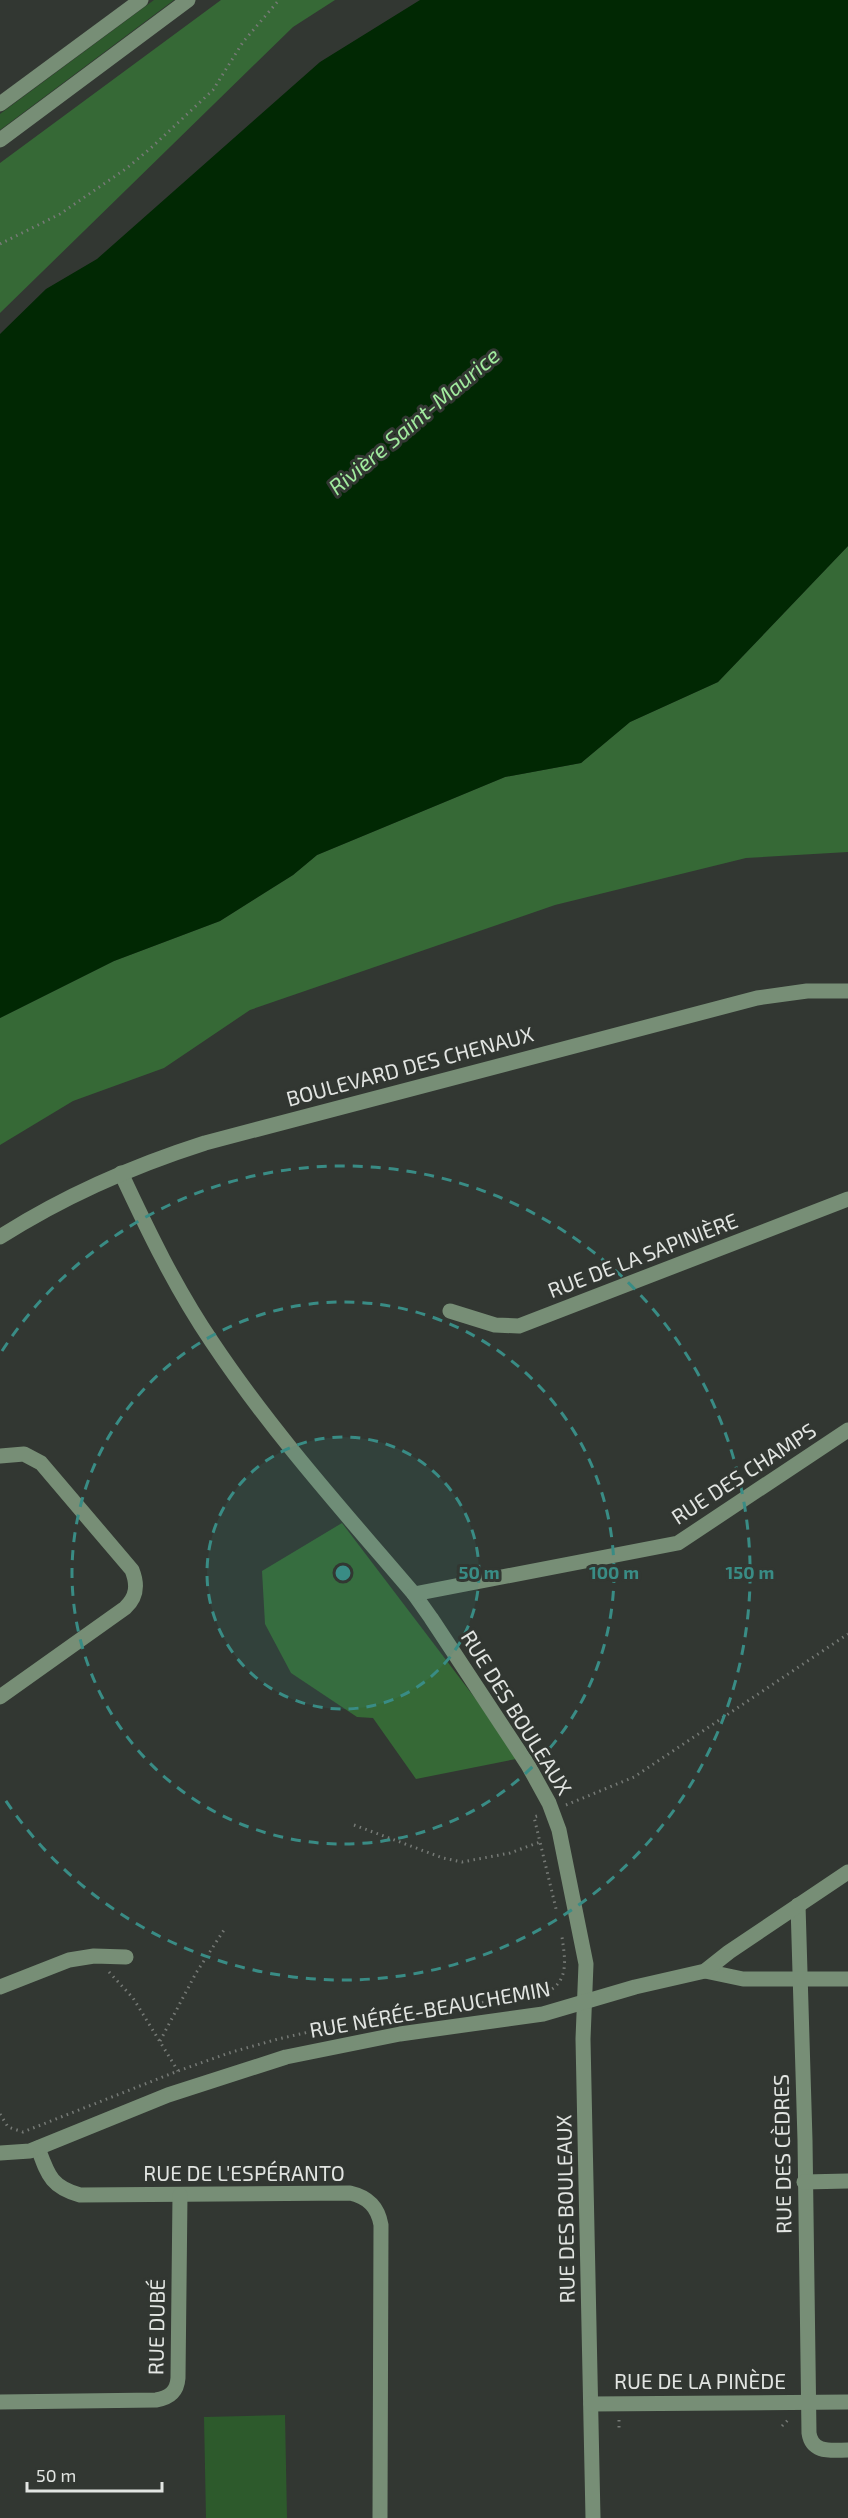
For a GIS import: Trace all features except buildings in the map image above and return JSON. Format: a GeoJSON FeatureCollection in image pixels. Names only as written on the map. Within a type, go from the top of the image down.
{"type":"FeatureCollection","features":[{"type":"Feature","properties":{"kind":"street"},"geometry":{"type":"LineString","coordinates":[[0,104],[141,0]]}},
{"type":"Feature","properties":{"kind":"street"},"geometry":{"type":"LineString","coordinates":[[0,140],[188,0]]}},
{"type":"Feature","properties":{"kind":"street","name":"BOULEVARD DES CHENAUX"},"geometry":{"type":"LineString","coordinates":[[0,1237],[61,1201],[121,1173],[221,1139],[721,1007],[787,993],[848,991]]}},
{"type":"Feature","properties":{"kind":"street","name":"RUE DES BOULEAUX"},"geometry":{"type":"LineString","coordinates":[[121,1173],[177,1284],[224,1359],[284,1441],[414,1594],[528,1765],[552,1810],[563,1843],[585,1952],[583,2039],[593,2518]]}},
{"type":"Feature","properties":{"kind":"street","name":"RUE DE LA SAPINIÈRE"},"geometry":{"type":"LineString","coordinates":[[450,1311],[495,1325],[519,1326],[848,1199]]}},
{"type":"Feature","properties":{"kind":"street","name":"RUE DES CHAMPS"},"geometry":{"type":"LineString","coordinates":[[414,1594],[678,1543],[848,1430]]}},
{"type":"Feature","properties":{"kind":"street"},"geometry":{"type":"LineString","coordinates":[[0,1456],[24,1454],[41,1463],[132,1570],[137,1585],[132,1602],[125,1608],[0,1697]]}},
{"type":"Feature","properties":{"kind":"street","name":"RUE NÉRÉE-BEAUCHEMIN"},"geometry":{"type":"LineString","coordinates":[[0,2153],[38,2148],[168,2095],[286,2057],[400,2034],[543,2014],[634,1987],[705,1971],[729,1952],[848,1872]]}},
{"type":"Feature","properties":{"kind":"street","name":"RUE DES CÈDRES"},"geometry":{"type":"LineString","coordinates":[[798,1905],[808,2402]]}},
{"type":"Feature","properties":{"kind":"street"},"geometry":{"type":"LineString","coordinates":[[0,1987],[69,1960],[93,1956],[126,1957]]}},
{"type":"Feature","properties":{"kind":"street"},"geometry":{"type":"LineString","coordinates":[[705,1971],[738,1979],[848,1979]]}},
{"type":"Feature","properties":{"kind":"street","name":"RUE DE L'ESPÉRANTO"},"geometry":{"type":"LineString","coordinates":[[38,2148],[52,2181],[68,2192],[80,2195],[350,2193],[364,2198],[378,2211],[381,2225],[380,2518]]}},
{"type":"Feature","properties":{"kind":"street"},"geometry":{"type":"LineString","coordinates":[[804,2182],[848,2181]]}},
{"type":"Feature","properties":{"kind":"street","name":"RUE DUBÉ"},"geometry":{"type":"LineString","coordinates":[[0,2402],[156,2400],[166,2398],[174,2392],[178,2378],[180,2195]]}},
{"type":"Feature","properties":{"kind":"street","name":"RUE DE LA PINÈDE"},"geometry":{"type":"LineString","coordinates":[[808,2402],[809,2433],[812,2443],[821,2450],[848,2450]]}},
{"type":"Feature","properties":{"kind":"street","name":"RUE DE LA PINÈDE"},"geometry":{"type":"LineString","coordinates":[[591,2403],[848,2402]]}},
{"type":"Feature","properties":{"kind":"path"},"geometry":{"type":"LineString","coordinates":[[0,244],[60,214],[127,168],[152,147],[213,90],[243,42],[279,0]]}},
{"type":"Feature","properties":{"kind":"path"},"geometry":{"type":"LineString","coordinates":[[558,1916],[534,1817],[634,1777],[848,1634]]}},
{"type":"Feature","properties":{"kind":"path"},"geometry":{"type":"LineString","coordinates":[[354,1825],[443,1858],[462,1862],[510,1853],[540,1842]]}},
{"type":"Feature","properties":{"kind":"path"},"geometry":{"type":"LineString","coordinates":[[0,2114],[8,2127],[23,2132],[232,2052],[353,2022],[545,1993],[556,1987],[564,1973],[565,1958],[560,1927]]}},
{"type":"Feature","properties":{"kind":"path"},"geometry":{"type":"LineString","coordinates":[[160,2041],[196,1973],[224,1930]]}},
{"type":"Feature","properties":{"kind":"path"},"geometry":{"type":"LineString","coordinates":[[93,1956],[133,1998],[178,2071]]}},
{"type":"Feature","properties":{"kind":"shaded area"},"geometry":{"type":"Polygon","coordinates":[[[154,0],[174,0],[0,130],[0,114],[154,0]]]}},
{"type":"Feature","properties":{"kind":"shaded area"},"geometry":{"type":"Polygon","coordinates":[[[221,0],[335,0],[293,27],[0,313],[0,163],[221,0]]]}},
{"type":"Feature","properties":{"kind":"shaded area"},"geometry":{"type":"Polygon","coordinates":[[[848,546],[848,852],[746,858],[555,905],[250,1010],[164,1068],[73,1101],[0,1145],[0,1018],[114,961],[220,921],[293,875],[317,855],[505,777],[581,763],[630,722],[718,682],[848,546]]]}},
{"type":"Feature","properties":{"kind":"shaded area"},"geometry":{"type":"Polygon","coordinates":[[[342,1523],[478,1702],[516,1759],[416,1779],[373,1718],[357,1717],[291,1673],[265,1624],[262,1571],[342,1523]]]}},
{"type":"Feature","properties":{"kind":"shaded area"},"geometry":{"type":"Polygon","coordinates":[[[285,2415],[287,2518],[206,2518],[204,2417],[285,2415]]]}},
{"type":"Feature","properties":{"kind":"water","name":"Rivière Saint-Maurice"},"geometry":{"type":"Polygon","coordinates":[[[420,0],[848,0],[848,546],[718,682],[630,722],[581,763],[505,777],[317,855],[293,875],[220,921],[114,961],[0,1018],[0,334],[46,289],[97,259],[320,62],[420,0]]]}}]}
